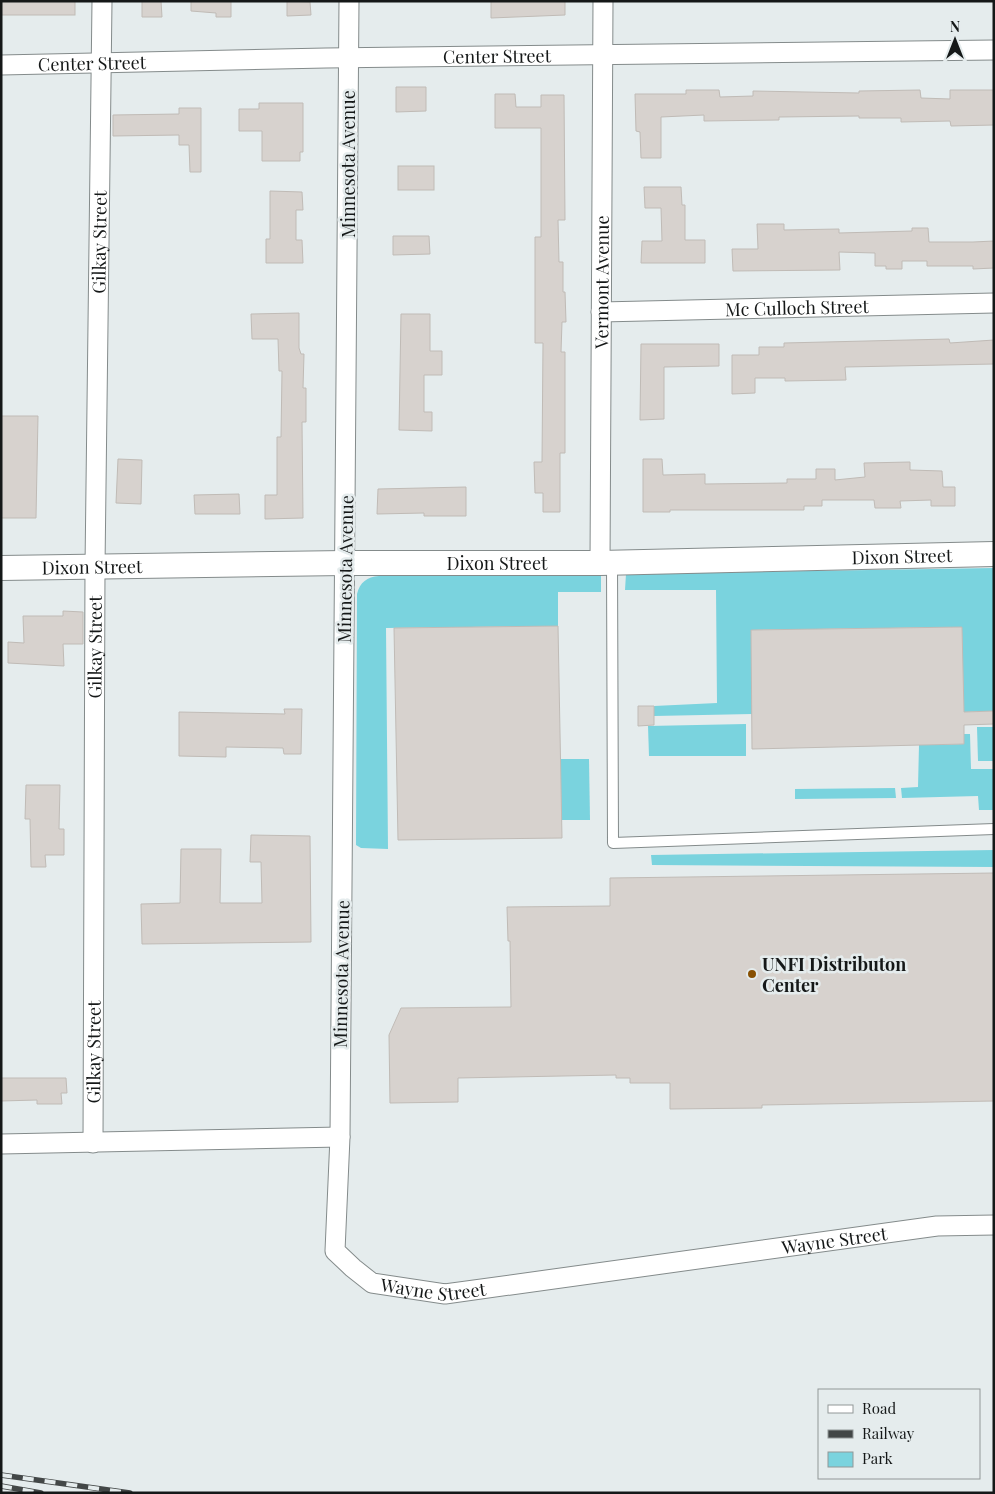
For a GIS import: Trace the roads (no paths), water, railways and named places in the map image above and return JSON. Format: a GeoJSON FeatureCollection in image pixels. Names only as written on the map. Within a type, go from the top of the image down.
{"type":"FeatureCollection","features":[{"type":"Feature","properties":{"kind":"street","name":"Gilkay Street"},"geometry":{"type":"LineString","coordinates":[[92,1143],[95,567],[102,1]]}},
{"type":"Feature","properties":{"kind":"street","name":"Minnesota Avenue"},"geometry":{"type":"LineString","coordinates":[[340,1137],[349,1]]}},
{"type":"Feature","properties":{"kind":"street","name":"Vermont Avenue"},"geometry":{"type":"LineString","coordinates":[[603,1],[601,312],[606,563]]}},
{"type":"Feature","properties":{"kind":"street","name":"Center Street"},"geometry":{"type":"LineString","coordinates":[[1,65],[349,58],[994,50]]}},
{"type":"Feature","properties":{"kind":"street","name":"Mc Culloch Street"},"geometry":{"type":"LineString","coordinates":[[601,312],[994,303]]}},
{"type":"Feature","properties":{"kind":"street","name":"Dixon Street"},"geometry":{"type":"LineString","coordinates":[[1,568],[345,563],[606,563],[994,554]]}},
{"type":"Feature","properties":{"kind":"street"},"geometry":{"type":"LineString","coordinates":[[1,1144],[340,1137]]}},
{"type":"Feature","properties":{"kind":"street","name":"Wayne Street"},"geometry":{"type":"LineString","coordinates":[[340,1137],[335,1251],[372,1283],[445,1294],[937,1226],[994,1225]]}},
{"type":"Feature","properties":{"kind":"lane"},"geometry":{"type":"LineString","coordinates":[[606,563],[613,843],[994,829]]}},
{"type":"Feature","properties":{"kind":"railway"},"geometry":{"type":"LineString","coordinates":[[1,1475],[130,1493]]}},
{"type":"Feature","properties":{"kind":"railway"},"geometry":{"type":"LineString","coordinates":[[1,1486],[41,1493]]}},
{"type":"Feature","properties":{"kind":"place","name":"UNFI Distributon Center"},"geometry":{"type":"Point","coordinates":[752,974]}}]}
